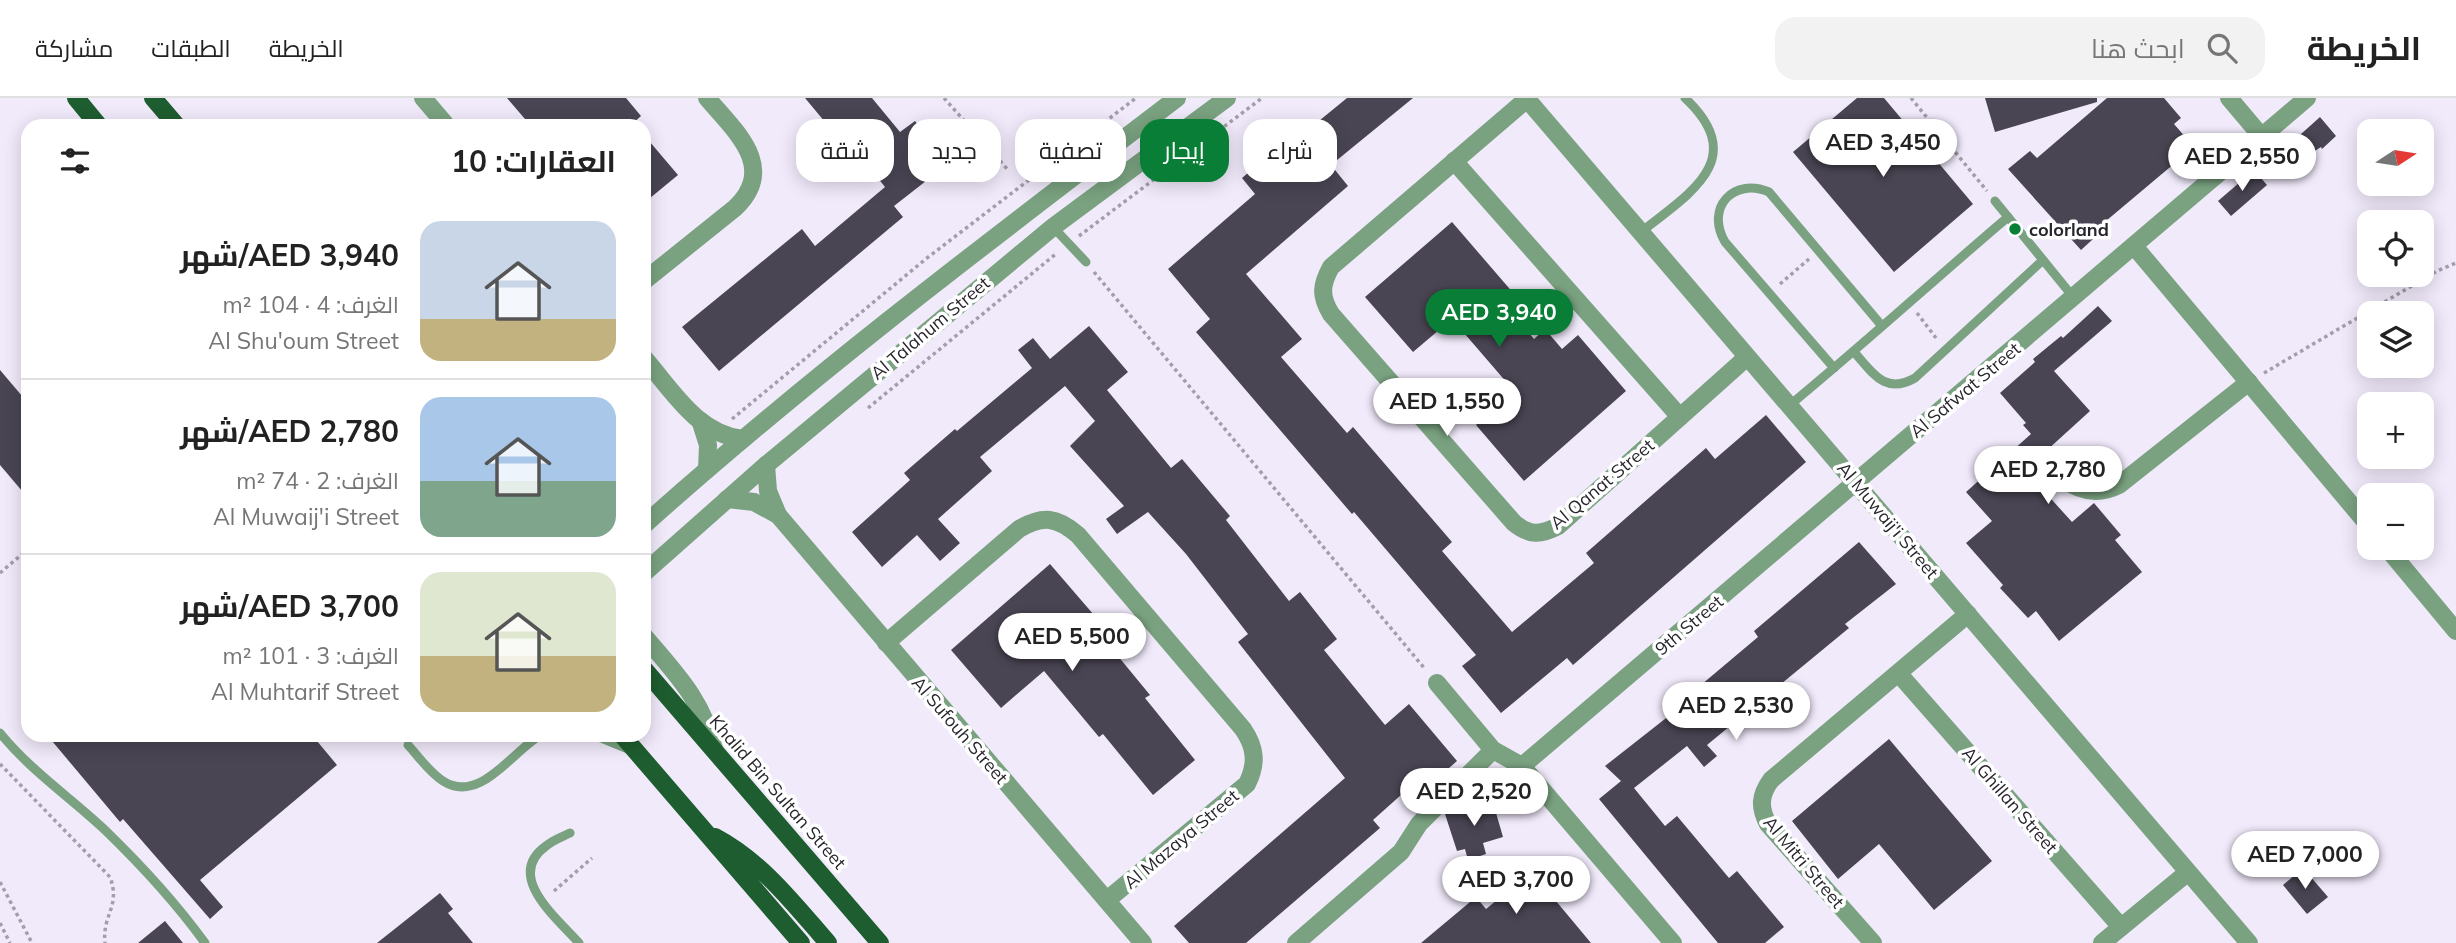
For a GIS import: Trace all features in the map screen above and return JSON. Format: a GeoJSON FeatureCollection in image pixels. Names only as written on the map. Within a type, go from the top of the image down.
{"type":"FeatureCollection","features":[{"type":"Feature","properties":{"kind":"main road"},"geometry":{"type":"LineString","coordinates":[[76,98],[93,119]]}},
{"type":"Feature","properties":{"kind":"main road"},"geometry":{"type":"LineString","coordinates":[[153,98],[171,119]]}},
{"type":"Feature","properties":{"kind":"main road","name":"Khalid Bin Sultan Street"},"geometry":{"type":"LineString","coordinates":[[651,676],[875,941]]}},
{"type":"Feature","properties":{"kind":"main road"},"geometry":{"type":"LineString","coordinates":[[628,742],[801,943]]}},
{"type":"Feature","properties":{"kind":"main road"},"geometry":{"type":"LineString","coordinates":[[703,830],[739,851],[755,864],[828,943]]}},
{"type":"Feature","properties":{"kind":"street"},"geometry":{"type":"LineString","coordinates":[[423,98],[441,119]]}},
{"type":"Feature","properties":{"kind":"street"},"geometry":{"type":"LineString","coordinates":[[651,275],[745,199],[752,184],[754,168],[750,152],[707,98]]}},
{"type":"Feature","properties":{"kind":"street","name":"Al Talahum Street"},"geometry":{"type":"LineString","coordinates":[[651,519],[743,439],[932,285],[1177,98]]}},
{"type":"Feature","properties":{"kind":"street","name":"Al Talahum Street"},"geometry":{"type":"LineString","coordinates":[[651,567],[765,465],[1053,226],[1227,98]]}},
{"type":"Feature","properties":{"kind":"street"},"geometry":{"type":"LineString","coordinates":[[2228,98],[2262,137]]}},
{"type":"Feature","properties":{"kind":"street","name":"Al Safwat Street"},"geometry":{"type":"LineString","coordinates":[[1856,483],[2307,98]]}},
{"type":"Feature","properties":{"kind":"street","name":"Al Muwaij'i Street"},"geometry":{"type":"LineString","coordinates":[[1527,99],[2249,943]]}},
{"type":"Feature","properties":{"kind":"street","name":"Al Qanat Street"},"geometry":{"type":"LineString","coordinates":[[1527,99],[1331,267],[1321,291],[1331,314],[1514,523],[1524,532],[1536,534],[1558,526],[1746,358]]}},
{"type":"Feature","properties":{"kind":"street"},"geometry":{"type":"LineString","coordinates":[[1454,161],[1680,416]]}},
{"type":"Feature","properties":{"kind":"street"},"geometry":{"type":"LineString","coordinates":[[2134,246],[2357,511]]}},
{"type":"Feature","properties":{"kind":"street"},"geometry":{"type":"LineString","coordinates":[[651,366],[701,423],[720,435],[743,439]]}},
{"type":"Feature","properties":{"kind":"street"},"geometry":{"type":"LineString","coordinates":[[2062,478],[2071,485],[2092,491],[2102,491],[2119,485],[2249,382]]}},
{"type":"Feature","properties":{"kind":"street"},"geometry":{"type":"LineString","coordinates":[[701,423],[708,445],[707,469]]}},
{"type":"Feature","properties":{"kind":"street","name":"Al Sufouh Street"},"geometry":{"type":"LineString","coordinates":[[765,465],[768,491],[778,515],[1143,943]]}},
{"type":"Feature","properties":{"kind":"street","name":"9th Street"},"geometry":{"type":"LineString","coordinates":[[1522,766],[1856,483]]}},
{"type":"Feature","properties":{"kind":"street","name":"Al Sufouh Street"},"geometry":{"type":"LineString","coordinates":[[727,499],[754,502],[778,515]]}},
{"type":"Feature","properties":{"kind":"street","name":"Al Mazaya Street"},"geometry":{"type":"LineString","coordinates":[[886,643],[1019,529],[1034,521],[1050,519],[1066,524],[1078,535],[1243,729],[1252,741],[1255,756],[1247,785],[1107,900]]}},
{"type":"Feature","properties":{"kind":"street"},"geometry":{"type":"LineString","coordinates":[[2397,560],[2456,631]]}},
{"type":"Feature","properties":{"kind":"street","name":"Al Mitri Street"},"geometry":{"type":"LineString","coordinates":[[1873,943],[1768,824],[1762,813],[1764,789],[1771,779],[1968,614]]}},
{"type":"Feature","properties":{"kind":"street"},"geometry":{"type":"LineString","coordinates":[[651,644],[691,691],[706,720],[713,749]]}},
{"type":"Feature","properties":{"kind":"street","name":"Al Ghillan Street"},"geometry":{"type":"LineString","coordinates":[[1899,674],[2121,927]]}},
{"type":"Feature","properties":{"kind":"street"},"geometry":{"type":"LineString","coordinates":[[1437,684],[1493,750],[1522,766],[1672,943]]}},
{"type":"Feature","properties":{"kind":"street"},"geometry":{"type":"LineString","coordinates":[[1296,943],[1401,852],[1419,824],[1493,750]]}},
{"type":"Feature","properties":{"kind":"street"},"geometry":{"type":"LineString","coordinates":[[2102,943],[2187,873]]}},
{"type":"Feature","properties":{"kind":"lane"},"geometry":{"type":"LineString","coordinates":[[1642,232],[1695,190],[1705,177],[1711,161],[1713,145],[1709,129],[1701,114],[1685,98]]}},
{"type":"Feature","properties":{"kind":"lane"},"geometry":{"type":"LineString","coordinates":[[1834,368],[1768,294],[1719,232],[1720,209],[1726,198],[1746,187],[1769,192],[1882,326]]}},
{"type":"Feature","properties":{"kind":"lane"},"geometry":{"type":"LineString","coordinates":[[1995,201],[2074,298]]}},
{"type":"Feature","properties":{"kind":"lane"},"geometry":{"type":"LineString","coordinates":[[1790,405],[2008,217]]}},
{"type":"Feature","properties":{"kind":"lane"},"geometry":{"type":"LineString","coordinates":[[1053,226],[1086,262]]}},
{"type":"Feature","properties":{"kind":"lane"},"geometry":{"type":"LineString","coordinates":[[1854,352],[1879,379],[1890,384],[1904,384],[1915,378],[2043,261]]}},
{"type":"Feature","properties":{"kind":"lane"},"geometry":{"type":"LineString","coordinates":[[0,733],[39,775],[105,831],[157,885],[205,943]]}},
{"type":"Feature","properties":{"kind":"lane"},"geometry":{"type":"LineString","coordinates":[[408,745],[444,782],[464,787],[483,781],[532,742]]}},
{"type":"Feature","properties":{"kind":"lane"},"geometry":{"type":"LineString","coordinates":[[612,742],[637,752]]}},
{"type":"Feature","properties":{"kind":"lane"},"geometry":{"type":"LineString","coordinates":[[570,833],[546,845],[536,855],[531,863],[529,877],[542,901],[579,943]]}},
{"type":"Feature","properties":{"kind":"path"},"geometry":{"type":"LineString","coordinates":[[944,98],[1009,172]]}},
{"type":"Feature","properties":{"kind":"path"},"geometry":{"type":"LineString","coordinates":[[724,423],[927,258],[1136,98]]}},
{"type":"Feature","properties":{"kind":"path"},"geometry":{"type":"LineString","coordinates":[[859,415],[1068,244],[1262,98]]}},
{"type":"Feature","properties":{"kind":"path"},"geometry":{"type":"LineString","coordinates":[[1911,98],[1995,201]]}},
{"type":"Feature","properties":{"kind":"path"},"geometry":{"type":"LineString","coordinates":[[1768,294],[1819,251]]}},
{"type":"Feature","properties":{"kind":"path"},"geometry":{"type":"LineString","coordinates":[[1086,262],[1437,684]]}},
{"type":"Feature","properties":{"kind":"path"},"geometry":{"type":"LineString","coordinates":[[2249,382],[2456,262]]}},
{"type":"Feature","properties":{"kind":"path"},"geometry":{"type":"LineString","coordinates":[[1908,301],[1946,350]]}},
{"type":"Feature","properties":{"kind":"path"},"geometry":{"type":"LineString","coordinates":[[0,573],[21,555]]}},
{"type":"Feature","properties":{"kind":"path"},"geometry":{"type":"LineString","coordinates":[[0,764],[110,877],[115,891],[114,906],[106,920],[105,943]]}},
{"type":"Feature","properties":{"kind":"path"},"geometry":{"type":"LineString","coordinates":[[542,901],[592,858]]}},
{"type":"Feature","properties":{"kind":"path"},"geometry":{"type":"LineString","coordinates":[[0,882],[32,943]]}},
{"type":"Feature","properties":{"kind":"path"},"geometry":{"type":"LineString","coordinates":[[0,923],[10,943]]}},
{"type":"Feature","properties":{"kind":"building"},"geometry":{"type":"Polygon","coordinates":[[[507,98],[626,98],[641,116],[638,119],[525,119],[507,98]]]}},
{"type":"Feature","properties":{"kind":"building"},"geometry":{"type":"Polygon","coordinates":[[[805,98],[872,98],[889,119],[822,119],[805,98]]]}},
{"type":"Feature","properties":{"kind":"building"},"geometry":{"type":"Polygon","coordinates":[[[1347,98],[1413,98],[1337,160],[1337,119],[1321,119],[1347,98]]]}},
{"type":"Feature","properties":{"kind":"building"},"geometry":{"type":"Polygon","coordinates":[[[1857,98],[1884,98],[1973,204],[1894,272],[1793,152],[1857,98]]]}},
{"type":"Feature","properties":{"kind":"building"},"geometry":{"type":"Polygon","coordinates":[[[1985,98],[2097,98],[2097,102],[1995,132],[1985,98]]]}},
{"type":"Feature","properties":{"kind":"building"},"geometry":{"type":"Polygon","coordinates":[[[2107,98],[2164,98],[2181,118],[2174,124],[2194,147],[2100,226],[2103,230],[2081,250],[2008,169],[2030,151],[2037,158],[2107,98]]]}},
{"type":"Feature","properties":{"kind":"building"},"geometry":{"type":"Polygon","coordinates":[[[2320,117],[2336,136],[2322,149],[2321,147],[2302,159],[2291,143],[2320,117]]]}},
{"type":"Feature","properties":{"kind":"building"},"geometry":{"type":"Polygon","coordinates":[[[894,125],[900,132],[908,126],[908,182],[925,182],[894,206],[903,217],[719,371],[682,327],[802,229],[815,246],[885,187],[881,182],[894,182],[894,125]]]}},
{"type":"Feature","properties":{"kind":"building"},"geometry":{"type":"Polygon","coordinates":[[[651,143],[678,175],[651,197],[651,143]]]}},
{"type":"Feature","properties":{"kind":"building"},"geometry":{"type":"Polygon","coordinates":[[[2254,170],[2267,185],[2231,216],[2218,201],[2254,170]]]}},
{"type":"Feature","properties":{"kind":"building"},"geometry":{"type":"Polygon","coordinates":[[[1337,172],[1348,186],[1246,274],[1302,339],[1281,357],[1347,433],[1353,427],[1452,542],[1442,551],[1512,632],[1594,563],[1586,553],[1706,448],[1715,459],[1766,415],[1806,462],[1573,665],[1567,658],[1501,713],[1462,666],[1476,655],[1196,332],[1210,319],[1168,269],[1255,194],[1245,182],[1337,182],[1337,172]]]}},
{"type":"Feature","properties":{"kind":"building"},"geometry":{"type":"Polygon","coordinates":[[[1452,222],[1521,302],[1510,311],[1534,339],[1545,329],[1562,349],[1578,335],[1626,391],[1524,481],[1476,425],[1514,391],[1452,319],[1413,352],[1365,297],[1452,222]]]}},
{"type":"Feature","properties":{"kind":"building"},"geometry":{"type":"Polygon","coordinates":[[[2098,306],[2112,321],[2054,371],[2090,411],[2025,470],[2072,522],[2094,503],[2121,535],[2115,540],[2142,572],[2059,641],[2036,611],[2028,618],[2000,588],[2003,585],[1966,543],[1992,521],[1966,492],[2031,434],[2023,425],[2026,423],[2000,393],[2035,362],[2033,359],[2061,336],[2063,338],[2098,306]]]}},
{"type":"Feature","properties":{"kind":"building"},"geometry":{"type":"Polygon","coordinates":[[[1089,326],[1128,372],[1107,390],[1171,468],[1182,459],[1230,516],[1226,520],[1289,601],[1300,592],[1337,639],[1324,650],[1385,725],[1409,704],[1457,761],[1409,803],[1401,795],[1373,820],[1380,828],[1246,943],[1189,943],[1174,926],[1345,778],[1238,642],[1248,634],[1186,554],[1148,512],[1117,534],[1106,519],[1124,506],[1070,446],[1095,421],[1065,386],[980,457],[992,471],[938,519],[960,543],[940,561],[917,535],[882,567],[852,532],[910,480],[904,473],[1032,368],[1018,350],[1033,338],[1050,359],[1089,326]]]}},
{"type":"Feature","properties":{"kind":"building"},"geometry":{"type":"Polygon","coordinates":[[[0,370],[21,395],[21,490],[0,465],[0,370]]]}},
{"type":"Feature","properties":{"kind":"building"},"geometry":{"type":"Polygon","coordinates":[[[1859,542],[1896,584],[1845,624],[1849,628],[1707,745],[1717,756],[1704,767],[1687,746],[1634,788],[1665,826],[1677,816],[1729,878],[1737,871],[1784,927],[1765,943],[1718,943],[1599,799],[1621,781],[1605,766],[1698,693],[1695,690],[1758,637],[1754,631],[1859,542]]]}},
{"type":"Feature","properties":{"kind":"building"},"geometry":{"type":"Polygon","coordinates":[[[1050,564],[1100,622],[1094,627],[1150,695],[1145,698],[1195,760],[1153,795],[1103,734],[1099,737],[1044,671],[1001,708],[951,650],[1050,564]]]}},
{"type":"Feature","properties":{"kind":"building"},"geometry":{"type":"Polygon","coordinates":[[[1889,739],[1992,861],[1934,910],[1879,844],[1838,879],[1792,821],[1889,739]]]}},
{"type":"Feature","properties":{"kind":"building"},"geometry":{"type":"Polygon","coordinates":[[[53,742],[318,742],[337,765],[200,880],[223,907],[210,919],[123,819],[120,822],[53,742]]]}},
{"type":"Feature","properties":{"kind":"building"},"geometry":{"type":"Polygon","coordinates":[[[1492,799],[1503,837],[1483,843],[1486,854],[1468,860],[1465,849],[1457,851],[1445,814],[1492,799]]]}},
{"type":"Feature","properties":{"kind":"building"},"geometry":{"type":"Polygon","coordinates":[[[1549,858],[1568,882],[1551,895],[1591,943],[1421,943],[1476,897],[1486,909],[1549,858]]]}},
{"type":"Feature","properties":{"kind":"building"},"geometry":{"type":"Polygon","coordinates":[[[2303,868],[2328,897],[2307,914],[2283,885],[2303,868]]]}},
{"type":"Feature","properties":{"kind":"building"},"geometry":{"type":"Polygon","coordinates":[[[440,893],[453,909],[448,913],[473,943],[377,943],[440,893]]]}},
{"type":"Feature","properties":{"kind":"building"},"geometry":{"type":"Polygon","coordinates":[[[165,921],[183,943],[138,943],[165,921]]]}},
{"type":"Feature","properties":{"kind":"place","name":"colorland"},"geometry":{"type":"Point","coordinates":[2015,229]}}]}
